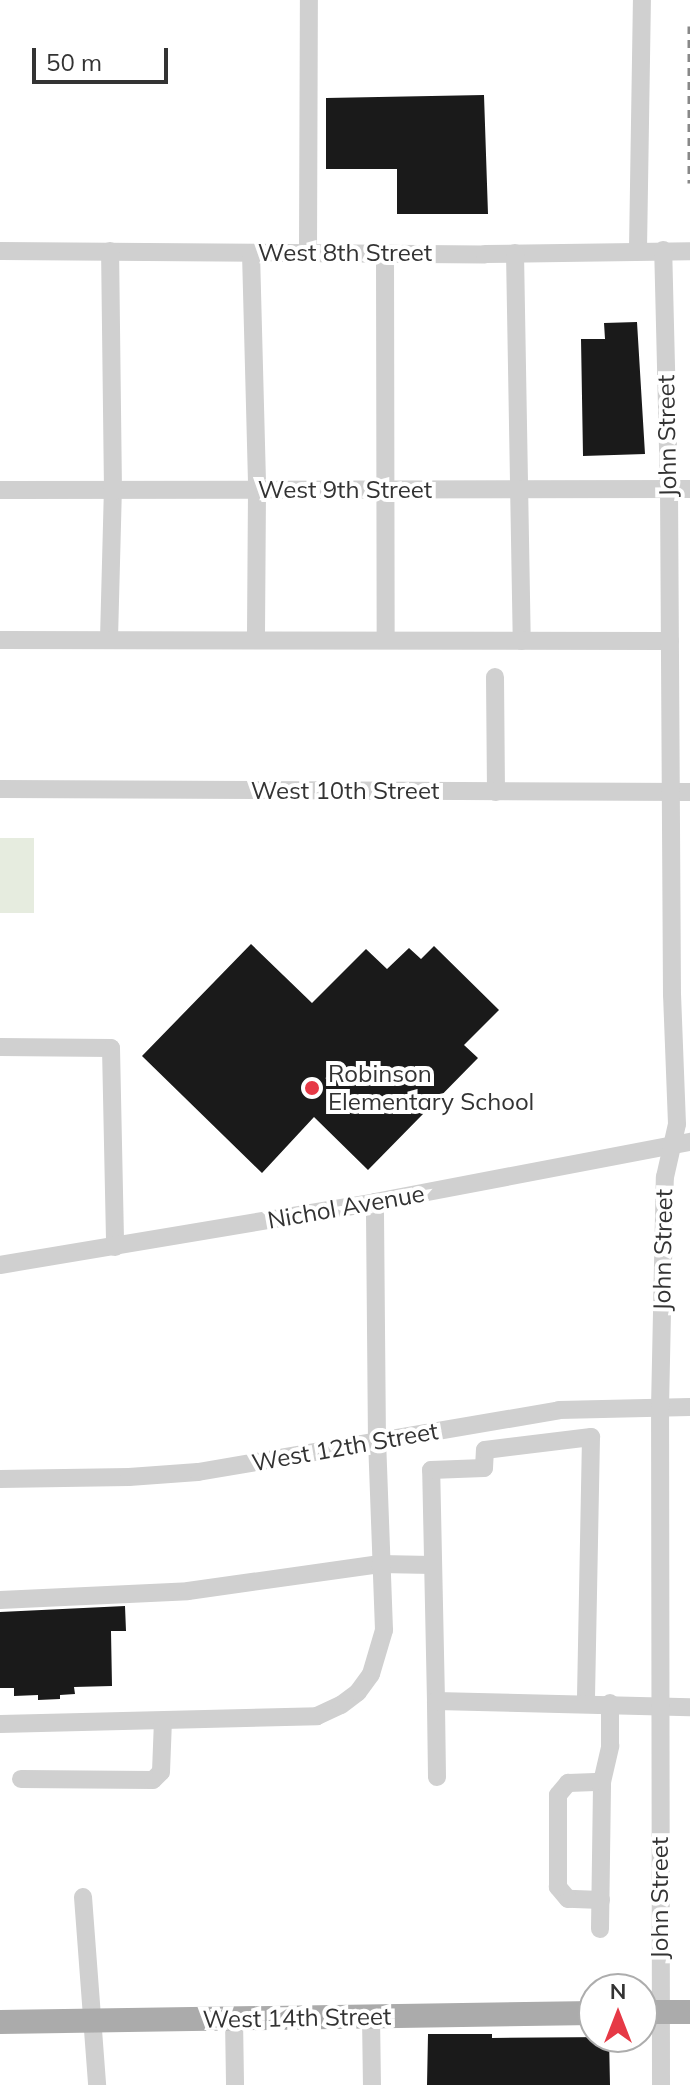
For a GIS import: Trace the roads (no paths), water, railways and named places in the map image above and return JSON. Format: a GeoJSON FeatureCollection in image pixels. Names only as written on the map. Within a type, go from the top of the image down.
{"type":"FeatureCollection","features":[{"type":"Feature","properties":{"kind":"main road"},"geometry":{"type":"LineString","coordinates":[[658,2012],[690,2012]]}},
{"type":"Feature","properties":{"kind":"main road","name":"West 14th Street"},"geometry":{"type":"LineString","coordinates":[[0,2022],[578,2013]]}},
{"type":"Feature","properties":{"kind":"street"},"geometry":{"type":"LineString","coordinates":[[308,253],[309,0]]}},
{"type":"Feature","properties":{"kind":"street"},"geometry":{"type":"LineString","coordinates":[[638,250],[642,0]]}},
{"type":"Feature","properties":{"kind":"street","name":"John Street"},"geometry":{"type":"LineString","coordinates":[[652,1973],[661,1707],[660,1408],[665,1177],[681,1144],[677,1124],[672,995],[681,792],[670,641],[663,250]]}},
{"type":"Feature","properties":{"kind":"street","name":"West 8th Street"},"geometry":{"type":"LineString","coordinates":[[0,251],[690,251]]}},
{"type":"Feature","properties":{"kind":"street"},"geometry":{"type":"LineString","coordinates":[[109,639],[113,491],[110,251]]}},
{"type":"Feature","properties":{"kind":"street"},"geometry":{"type":"LineString","coordinates":[[251,253],[257,490],[256,640]]}},
{"type":"Feature","properties":{"kind":"street"},"geometry":{"type":"LineString","coordinates":[[385,253],[386,640]]}},
{"type":"Feature","properties":{"kind":"street"},"geometry":{"type":"LineString","coordinates":[[515,253],[522,641]]}},
{"type":"Feature","properties":{"kind":"street","name":"West 9th Street"},"geometry":{"type":"LineString","coordinates":[[0,490],[690,489]]}},
{"type":"Feature","properties":{"kind":"street"},"geometry":{"type":"LineString","coordinates":[[0,640],[670,641]]}},
{"type":"Feature","properties":{"kind":"street"},"geometry":{"type":"LineString","coordinates":[[495,677],[496,792]]}},
{"type":"Feature","properties":{"kind":"street","name":"West 10th Street"},"geometry":{"type":"LineString","coordinates":[[0,789],[681,792]]}},
{"type":"Feature","properties":{"kind":"street"},"geometry":{"type":"LineString","coordinates":[[0,1047],[111,1048],[115,1247]]}},
{"type":"Feature","properties":{"kind":"street","name":"Nichol Avenue"},"geometry":{"type":"LineString","coordinates":[[0,1265],[375,1202],[681,1144]]}},
{"type":"Feature","properties":{"kind":"street"},"geometry":{"type":"LineString","coordinates":[[0,1724],[317,1716],[341,1705],[358,1692],[371,1674],[383,1638],[377,1443],[375,1202]]}},
{"type":"Feature","properties":{"kind":"street","name":"West 12th Street"},"geometry":{"type":"LineString","coordinates":[[0,1479],[129,1477],[198,1472],[559,1410],[690,1407]]}},
{"type":"Feature","properties":{"kind":"street"},"geometry":{"type":"LineString","coordinates":[[437,1777],[431,1470],[484,1468],[485,1450],[591,1437],[586,1702]]}},
{"type":"Feature","properties":{"kind":"street"},"geometry":{"type":"LineString","coordinates":[[0,1600],[188,1591],[380,1564],[432,1565]]}},
{"type":"Feature","properties":{"kind":"street"},"geometry":{"type":"LineString","coordinates":[[436,1701],[586,1702],[690,1707]]}},
{"type":"Feature","properties":{"kind":"street"},"geometry":{"type":"LineString","coordinates":[[600,1929],[602,1782],[610,1746],[610,1703]]}},
{"type":"Feature","properties":{"kind":"street"},"geometry":{"type":"LineString","coordinates":[[21,1779],[153,1780],[161,1772],[163,1721]]}},
{"type":"Feature","properties":{"kind":"street"},"geometry":{"type":"LineString","coordinates":[[601,1900],[568,1899],[558,1887],[558,1795],[568,1783],[602,1782]]}},
{"type":"Feature","properties":{"kind":"street"},"geometry":{"type":"LineString","coordinates":[[83,1897],[89,1990],[95,2021],[97,2085]]}},
{"type":"Feature","properties":{"kind":"street"},"geometry":{"type":"LineString","coordinates":[[371,2016],[372,2085]]}},
{"type":"Feature","properties":{"kind":"street"},"geometry":{"type":"LineString","coordinates":[[234,2019],[235,2085]]}},
{"type":"Feature","properties":{"kind":"street","name":"John Street"},"geometry":{"type":"LineString","coordinates":[[657,2053],[661,2085]]}},
{"type":"Feature","properties":{"kind":"railway"},"geometry":{"type":"LineString","coordinates":[[690,26],[690,183]]}},
{"type":"Feature","properties":{"kind":"place","name":"Robinson Elementary School"},"geometry":{"type":"Point","coordinates":[312,1088]}}]}
